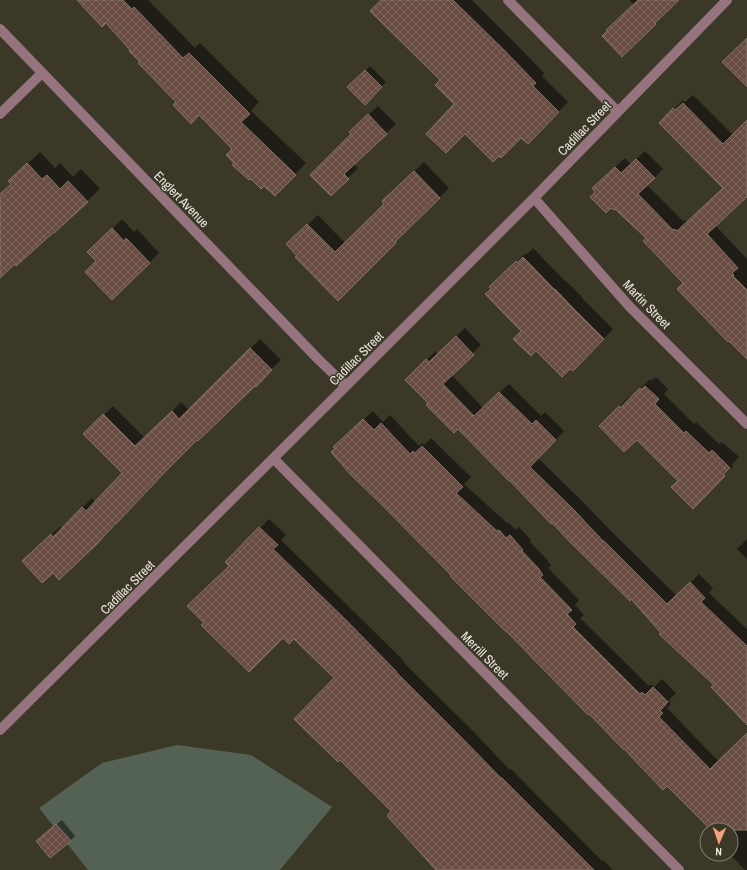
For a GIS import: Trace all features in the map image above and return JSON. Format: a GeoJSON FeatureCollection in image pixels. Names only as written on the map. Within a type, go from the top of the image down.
{"type":"FeatureCollection","features":[{"type":"Feature","properties":{"kind":"street"},"geometry":{"type":"LineString","coordinates":[[508,0],[618,112]]}},
{"type":"Feature","properties":{"kind":"street","name":"Cadillac Street"},"geometry":{"type":"LineString","coordinates":[[0,730],[274,459],[534,198],[727,0]]}},
{"type":"Feature","properties":{"kind":"street","name":"Englert Avenue"},"geometry":{"type":"LineString","coordinates":[[0,29],[319,360],[346,386]]}},
{"type":"Feature","properties":{"kind":"street"},"geometry":{"type":"LineString","coordinates":[[0,114],[42,73]]}},
{"type":"Feature","properties":{"kind":"street","name":"Martin Street"},"geometry":{"type":"LineString","coordinates":[[534,198],[629,306],[747,424]]}},
{"type":"Feature","properties":{"kind":"street","name":"Merrill Street"},"geometry":{"type":"LineString","coordinates":[[274,459],[679,870]]}},
{"type":"Feature","properties":{"kind":"green space"},"geometry":{"type":"Polygon","coordinates":[[[177,745],[251,755],[332,807],[280,870],[88,870],[39,808],[102,763],[177,745]]]}},
{"type":"Feature","properties":{"kind":"building"},"geometry":{"type":"Polygon","coordinates":[[[77,0],[123,0],[132,9],[134,7],[183,58],[189,53],[250,114],[241,122],[296,175],[275,196],[264,186],[261,189],[251,179],[249,180],[232,165],[234,163],[226,155],[232,149],[199,115],[191,124],[173,105],[176,102],[138,63],[140,62],[106,23],[102,27],[77,0]]]}},
{"type":"Feature","properties":{"kind":"building"},"geometry":{"type":"Polygon","coordinates":[[[381,0],[453,0],[536,83],[533,86],[559,112],[528,144],[521,138],[501,158],[499,156],[493,162],[465,134],[446,153],[426,134],[454,104],[435,85],[440,80],[370,11],[381,0]]]}},
{"type":"Feature","properties":{"kind":"building"},"geometry":{"type":"Polygon","coordinates":[[[638,0],[679,0],[622,57],[602,36],[607,31],[606,30],[638,0]]]}},
{"type":"Feature","properties":{"kind":"building"},"geometry":{"type":"Polygon","coordinates":[[[747,38],[747,87],[722,62],[747,38]]]}},
{"type":"Feature","properties":{"kind":"building"},"geometry":{"type":"Polygon","coordinates":[[[365,70],[382,87],[365,105],[347,87],[365,70]]]}},
{"type":"Feature","properties":{"kind":"building"},"geometry":{"type":"Polygon","coordinates":[[[683,103],[723,144],[747,120],[747,197],[707,234],[738,268],[732,273],[734,275],[733,276],[747,290],[747,359],[729,341],[728,342],[677,289],[683,283],[643,241],[646,238],[615,209],[614,210],[611,208],[606,213],[590,197],[595,192],[592,188],[615,167],[621,173],[636,159],[655,178],[638,194],[673,230],[675,229],[677,231],[723,188],[659,123],[673,108],[675,110],[683,103]]]}},
{"type":"Feature","properties":{"kind":"building"},"geometry":{"type":"Polygon","coordinates":[[[368,114],[387,134],[344,174],[349,179],[331,196],[310,175],[351,134],[349,132],[368,114]]]}},
{"type":"Feature","properties":{"kind":"building"},"geometry":{"type":"Polygon","coordinates":[[[27,163],[42,179],[47,175],[60,189],[68,181],[88,202],[16,266],[15,264],[0,278],[0,194],[11,184],[8,181],[27,163]]]}},
{"type":"Feature","properties":{"kind":"building"},"geometry":{"type":"Polygon","coordinates":[[[414,171],[440,198],[338,301],[295,257],[297,256],[286,244],[307,224],[335,252],[384,204],[382,201],[414,171]]]}},
{"type":"Feature","properties":{"kind":"building"},"geometry":{"type":"Polygon","coordinates":[[[112,228],[124,241],[126,238],[150,263],[112,300],[85,272],[96,261],[87,252],[112,228]]]}},
{"type":"Feature","properties":{"kind":"building"},"geometry":{"type":"Polygon","coordinates":[[[523,257],[604,339],[573,371],[570,369],[562,377],[536,351],[531,356],[513,339],[521,331],[485,294],[491,289],[489,287],[516,261],[517,263],[523,257]]]}},
{"type":"Feature","properties":{"kind":"building"},"geometry":{"type":"Polygon","coordinates":[[[456,336],[474,355],[443,384],[474,416],[499,392],[532,424],[536,420],[556,440],[530,467],[667,604],[690,582],[705,598],[701,602],[747,646],[747,725],[711,687],[714,685],[659,634],[661,633],[631,599],[630,601],[552,523],[551,524],[458,429],[454,433],[426,405],[428,403],[405,380],[426,359],[429,362],[456,336]]]}},
{"type":"Feature","properties":{"kind":"building"},"geometry":{"type":"Polygon","coordinates":[[[250,348],[272,370],[256,387],[255,386],[198,441],[197,440],[97,544],[59,580],[53,573],[42,583],[22,561],[51,534],[53,537],[82,507],[86,511],[122,473],[83,434],[103,414],[135,446],[172,411],[179,419],[250,348]]]}},
{"type":"Feature","properties":{"kind":"building"},"geometry":{"type":"Polygon","coordinates":[[[645,386],[659,399],[655,404],[684,433],[686,431],[709,453],[712,450],[730,468],[723,475],[725,476],[693,509],[671,487],[678,481],[637,440],[624,452],[599,426],[619,406],[620,408],[640,388],[641,390],[645,386]]]}},
{"type":"Feature","properties":{"kind":"building"},"geometry":{"type":"Polygon","coordinates":[[[363,419],[374,430],[381,423],[410,454],[413,451],[415,453],[422,446],[463,487],[456,493],[497,531],[499,530],[506,538],[510,535],[523,550],[522,551],[540,570],[543,575],[540,577],[572,610],[567,614],[576,624],[573,627],[640,694],[642,692],[645,695],[653,687],[668,702],[660,711],[663,713],[659,717],[710,769],[747,733],[747,830],[739,830],[739,822],[703,822],[667,786],[663,790],[351,475],[331,452],[335,449],[333,447],[363,419]]]}},
{"type":"Feature","properties":{"kind":"building"},"geometry":{"type":"Polygon","coordinates":[[[259,527],[278,545],[273,549],[346,620],[501,778],[594,870],[436,870],[387,816],[391,811],[340,760],[338,762],[294,719],[334,678],[294,639],[289,644],[283,638],[249,672],[201,625],[204,623],[187,606],[229,566],[225,562],[259,527]]]}},
{"type":"Feature","properties":{"kind":"building"},"geometry":{"type":"Polygon","coordinates":[[[56,824],[71,841],[50,858],[36,841],[56,824]]]}}]}
